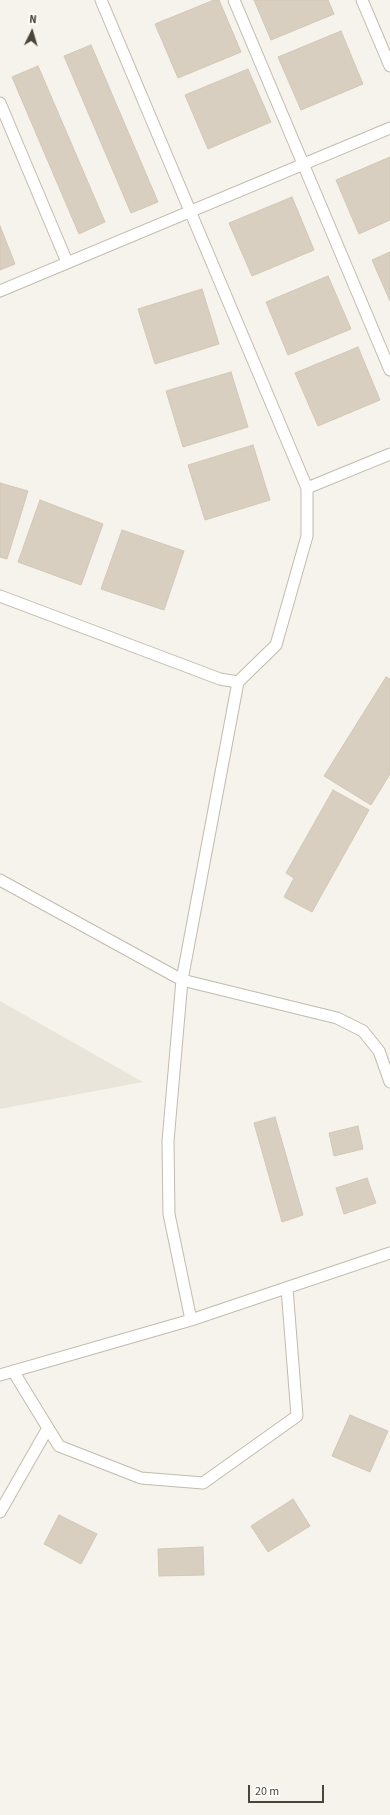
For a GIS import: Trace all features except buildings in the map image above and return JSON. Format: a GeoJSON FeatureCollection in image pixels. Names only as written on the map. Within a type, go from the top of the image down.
{"type":"FeatureCollection","features":[{"type":"Feature","properties":{"kind":"lane"},"geometry":{"type":"LineString","coordinates":[[101,0],[307,488],[307,536],[276,645],[238,682],[182,980],[168,1141],[168,1214],[191,1320]]}},
{"type":"Feature","properties":{"kind":"lane"},"geometry":{"type":"LineString","coordinates":[[234,0],[390,370]]}},
{"type":"Feature","properties":{"kind":"lane"},"geometry":{"type":"LineString","coordinates":[[362,0],[390,66]]}},
{"type":"Feature","properties":{"kind":"lane"},"geometry":{"type":"LineString","coordinates":[[0,103],[67,262]]}},
{"type":"Feature","properties":{"kind":"lane"},"geometry":{"type":"LineString","coordinates":[[0,291],[390,128]]}},
{"type":"Feature","properties":{"kind":"lane"},"geometry":{"type":"LineString","coordinates":[[307,488],[390,454]]}},
{"type":"Feature","properties":{"kind":"lane"},"geometry":{"type":"LineString","coordinates":[[0,596],[220,678],[238,682]]}},
{"type":"Feature","properties":{"kind":"lane"},"geometry":{"type":"LineString","coordinates":[[0,880],[182,980],[337,1018],[363,1031],[380,1051],[390,1082]]}},
{"type":"Feature","properties":{"kind":"lane"},"geometry":{"type":"LineString","coordinates":[[0,1375],[191,1320],[390,1253]]}},
{"type":"Feature","properties":{"kind":"lane"},"geometry":{"type":"LineString","coordinates":[[13,1371],[59,1446],[140,1478],[203,1483],[297,1416],[287,1288]]}},
{"type":"Feature","properties":{"kind":"lane"},"geometry":{"type":"LineString","coordinates":[[0,1512],[48,1428]]}},
{"type":"Feature","properties":{"kind":"shaded area"},"geometry":{"type":"Polygon","coordinates":[[[0,1001],[143,1082],[0,1109],[0,1001]]]}}]}
